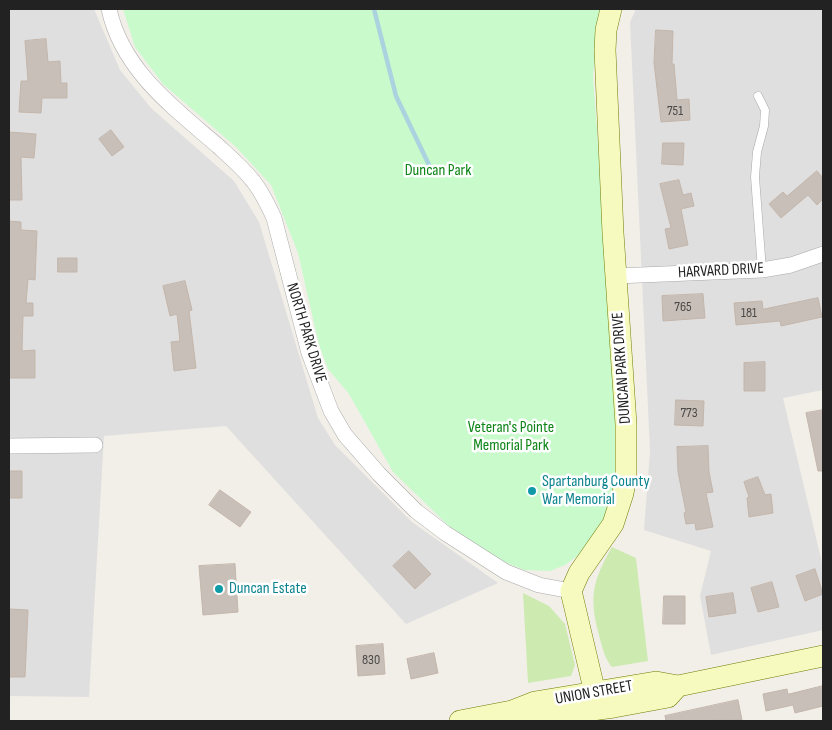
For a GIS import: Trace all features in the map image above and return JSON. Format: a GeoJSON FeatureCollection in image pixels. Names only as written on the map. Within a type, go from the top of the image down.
{"type":"FeatureCollection","features":[{"type":"Feature","properties":{"kind":"street","name":"NORTH PARK DRIVE"},"geometry":{"type":"LineString","coordinates":[[109,9],[120,41],[133,64],[149,84],[239,165],[265,198],[274,218],[309,353],[331,411],[345,435],[397,492],[446,534],[506,572],[539,585],[571,591]]}},
{"type":"Feature","properties":{"kind":"street","name":"DUNCAN PARK DRIVE"},"geometry":{"type":"LineString","coordinates":[[571,591],[579,573],[613,524],[624,493],[626,476],[626,424],[604,50],[611,9]]}},
{"type":"Feature","properties":{"kind":"street","name":"HARVARD DRIVE"},"geometry":{"type":"LineString","coordinates":[[616,276],[762,270],[791,266],[823,254]]}},
{"type":"Feature","properties":{"kind":"street"},"geometry":{"type":"LineString","coordinates":[[9,446],[95,445]]}},
{"type":"Feature","properties":{"kind":"street"},"geometry":{"type":"LineString","coordinates":[[571,591],[598,701]]}},
{"type":"Feature","properties":{"kind":"street","name":"UNION STREET"},"geometry":{"type":"LineString","coordinates":[[460,721],[512,711],[524,719],[598,701],[668,697],[678,686],[823,656]]}},
{"type":"Feature","properties":{"kind":"lane"},"geometry":{"type":"LineString","coordinates":[[758,96],[765,110],[764,126],[757,152],[754,177],[762,270]]}},
{"type":"Feature","properties":{"kind":"shaded area"},"geometry":{"type":"Polygon","coordinates":[[[9,9],[94,9],[120,70],[151,108],[234,181],[259,222],[318,418],[335,445],[412,522],[498,583],[406,624],[226,426],[104,436],[89,697],[9,696],[9,9]]]}},
{"type":"Feature","properties":{"kind":"shaded area"},"geometry":{"type":"Polygon","coordinates":[[[636,9],[823,9],[823,390],[783,398],[823,567],[823,630],[711,655],[700,596],[711,551],[644,530],[650,451],[630,22],[636,9]]]}},
{"type":"Feature","properties":{"kind":"green space","name":"Duncan Park"},"geometry":{"type":"Polygon","coordinates":[[[123,9],[600,9],[593,77],[619,425],[618,472],[611,501],[598,535],[576,557],[565,565],[550,571],[524,570],[502,561],[449,526],[393,472],[349,394],[328,369],[319,345],[298,253],[271,185],[236,147],[163,84],[135,47],[123,9]]]}},
{"type":"Feature","properties":{"kind":"green space"},"geometry":{"type":"Polygon","coordinates":[[[612,547],[636,558],[648,661],[612,667],[602,647],[596,625],[593,602],[596,581],[612,547]]]}},
{"type":"Feature","properties":{"kind":"green space"},"geometry":{"type":"Polygon","coordinates":[[[523,593],[549,606],[565,624],[575,665],[571,676],[528,683],[523,593]]]}},
{"type":"Feature","properties":{"kind":"building"},"geometry":{"type":"Polygon","coordinates":[[[656,30],[673,31],[672,64],[674,64],[677,100],[689,99],[690,120],[661,122],[654,63],[656,30]]]}},
{"type":"Feature","properties":{"kind":"building"},"geometry":{"type":"Polygon","coordinates":[[[46,39],[48,62],[60,61],[61,83],[67,83],[67,98],[42,98],[41,113],[19,112],[21,81],[28,81],[25,41],[46,39]]]}},
{"type":"Feature","properties":{"kind":"building"},"geometry":{"type":"Polygon","coordinates":[[[111,130],[124,147],[112,156],[99,139],[111,130]]]}},
{"type":"Feature","properties":{"kind":"building"},"geometry":{"type":"Polygon","coordinates":[[[9,132],[36,134],[34,158],[21,157],[22,200],[9,200],[9,132]]]}},
{"type":"Feature","properties":{"kind":"building"},"geometry":{"type":"Polygon","coordinates":[[[663,143],[684,143],[683,165],[662,164],[663,143]]]}},
{"type":"Feature","properties":{"kind":"building"},"geometry":{"type":"Polygon","coordinates":[[[817,171],[823,178],[823,199],[817,205],[808,195],[781,218],[769,204],[783,192],[787,196],[817,171]]]}},
{"type":"Feature","properties":{"kind":"building"},"geometry":{"type":"Polygon","coordinates":[[[679,180],[683,195],[691,193],[694,206],[681,209],[688,245],[669,249],[665,229],[671,228],[660,184],[679,180]]]}},
{"type":"Feature","properties":{"kind":"building"},"geometry":{"type":"Polygon","coordinates":[[[9,221],[21,222],[21,230],[37,231],[35,280],[28,279],[26,303],[33,303],[33,316],[23,316],[22,351],[35,350],[35,378],[9,378],[9,221]]]}},
{"type":"Feature","properties":{"kind":"building"},"geometry":{"type":"Polygon","coordinates":[[[58,258],[77,258],[77,272],[58,272],[58,258]]]}},
{"type":"Feature","properties":{"kind":"building"},"geometry":{"type":"Polygon","coordinates":[[[185,281],[192,310],[189,311],[196,368],[174,371],[171,342],[180,341],[177,314],[170,316],[163,286],[185,281]]]}},
{"type":"Feature","properties":{"kind":"building"},"geometry":{"type":"Polygon","coordinates":[[[703,294],[705,318],[663,321],[662,296],[703,294]]]}},
{"type":"Feature","properties":{"kind":"building"},"geometry":{"type":"Polygon","coordinates":[[[818,298],[822,317],[781,326],[780,321],[736,325],[734,303],[762,301],[763,309],[818,298]]]}},
{"type":"Feature","properties":{"kind":"building"},"geometry":{"type":"Polygon","coordinates":[[[765,362],[765,391],[744,391],[744,363],[765,362]]]}},
{"type":"Feature","properties":{"kind":"building"},"geometry":{"type":"Polygon","coordinates":[[[676,400],[704,401],[703,426],[675,425],[676,400]]]}},
{"type":"Feature","properties":{"kind":"building"},"geometry":{"type":"Polygon","coordinates":[[[823,410],[823,471],[818,471],[806,413],[823,410]]]}},
{"type":"Feature","properties":{"kind":"building"},"geometry":{"type":"Polygon","coordinates":[[[708,446],[709,472],[713,492],[706,493],[713,527],[696,530],[695,523],[686,524],[684,513],[686,512],[678,472],[677,447],[708,446]]]}},
{"type":"Feature","properties":{"kind":"building"},"geometry":{"type":"Polygon","coordinates":[[[9,471],[22,471],[22,498],[9,498],[9,471]]]}},
{"type":"Feature","properties":{"kind":"building"},"geometry":{"type":"Polygon","coordinates":[[[758,477],[765,495],[771,494],[773,513],[749,517],[747,498],[749,497],[744,482],[758,477]]]}},
{"type":"Feature","properties":{"kind":"building"},"geometry":{"type":"Polygon","coordinates":[[[220,490],[251,512],[240,527],[209,505],[220,490]]]}},
{"type":"Feature","properties":{"kind":"building"},"geometry":{"type":"Polygon","coordinates":[[[409,551],[431,574],[415,589],[393,566],[409,551]]]}},
{"type":"Feature","properties":{"kind":"building","name":"Duncan Estate"},"geometry":{"type":"Polygon","coordinates":[[[235,564],[238,612],[203,615],[199,566],[235,564]]]}},
{"type":"Feature","properties":{"kind":"building"},"geometry":{"type":"Polygon","coordinates":[[[815,569],[823,594],[805,601],[796,576],[815,569]]]}},
{"type":"Feature","properties":{"kind":"building"},"geometry":{"type":"Polygon","coordinates":[[[772,582],[779,607],[758,612],[751,588],[772,582]]]}},
{"type":"Feature","properties":{"kind":"building"},"geometry":{"type":"Polygon","coordinates":[[[733,593],[736,613],[709,617],[706,597],[733,593]]]}},
{"type":"Feature","properties":{"kind":"building"},"geometry":{"type":"Polygon","coordinates":[[[664,596],[685,596],[685,624],[663,624],[664,596]]]}},
{"type":"Feature","properties":{"kind":"building"},"geometry":{"type":"Polygon","coordinates":[[[9,609],[28,610],[25,677],[9,677],[9,609]]]}},
{"type":"Feature","properties":{"kind":"building"},"geometry":{"type":"Polygon","coordinates":[[[383,644],[385,674],[358,676],[356,646],[383,644]]]}},
{"type":"Feature","properties":{"kind":"building"},"geometry":{"type":"Polygon","coordinates":[[[434,653],[438,673],[411,679],[407,659],[434,653]]]}},
{"type":"Feature","properties":{"kind":"building"},"geometry":{"type":"Polygon","coordinates":[[[823,686],[823,706],[795,713],[793,705],[766,711],[763,694],[787,689],[788,694],[823,686]]]}},
{"type":"Feature","properties":{"kind":"building"},"geometry":{"type":"Polygon","coordinates":[[[738,700],[742,720],[666,721],[665,716],[738,700]]]}},
{"type":"Feature","properties":{"kind":"waterway"},"geometry":{"type":"LineString","coordinates":[[374,9],[396,96],[430,167]]}},
{"type":"Feature","properties":{"kind":"place","name":"Spartanburg County War Memorial"},"geometry":{"type":"Point","coordinates":[532,491]}},
{"type":"Feature","properties":{"kind":"place","name":"Duncan Estate"},"geometry":{"type":"Point","coordinates":[219,589]}},
{"type":"Feature","properties":{"kind":"park label","name":"Veteran's Pointe Memorial Park"},"geometry":{"type":"Point","coordinates":[511,437]}}]}
